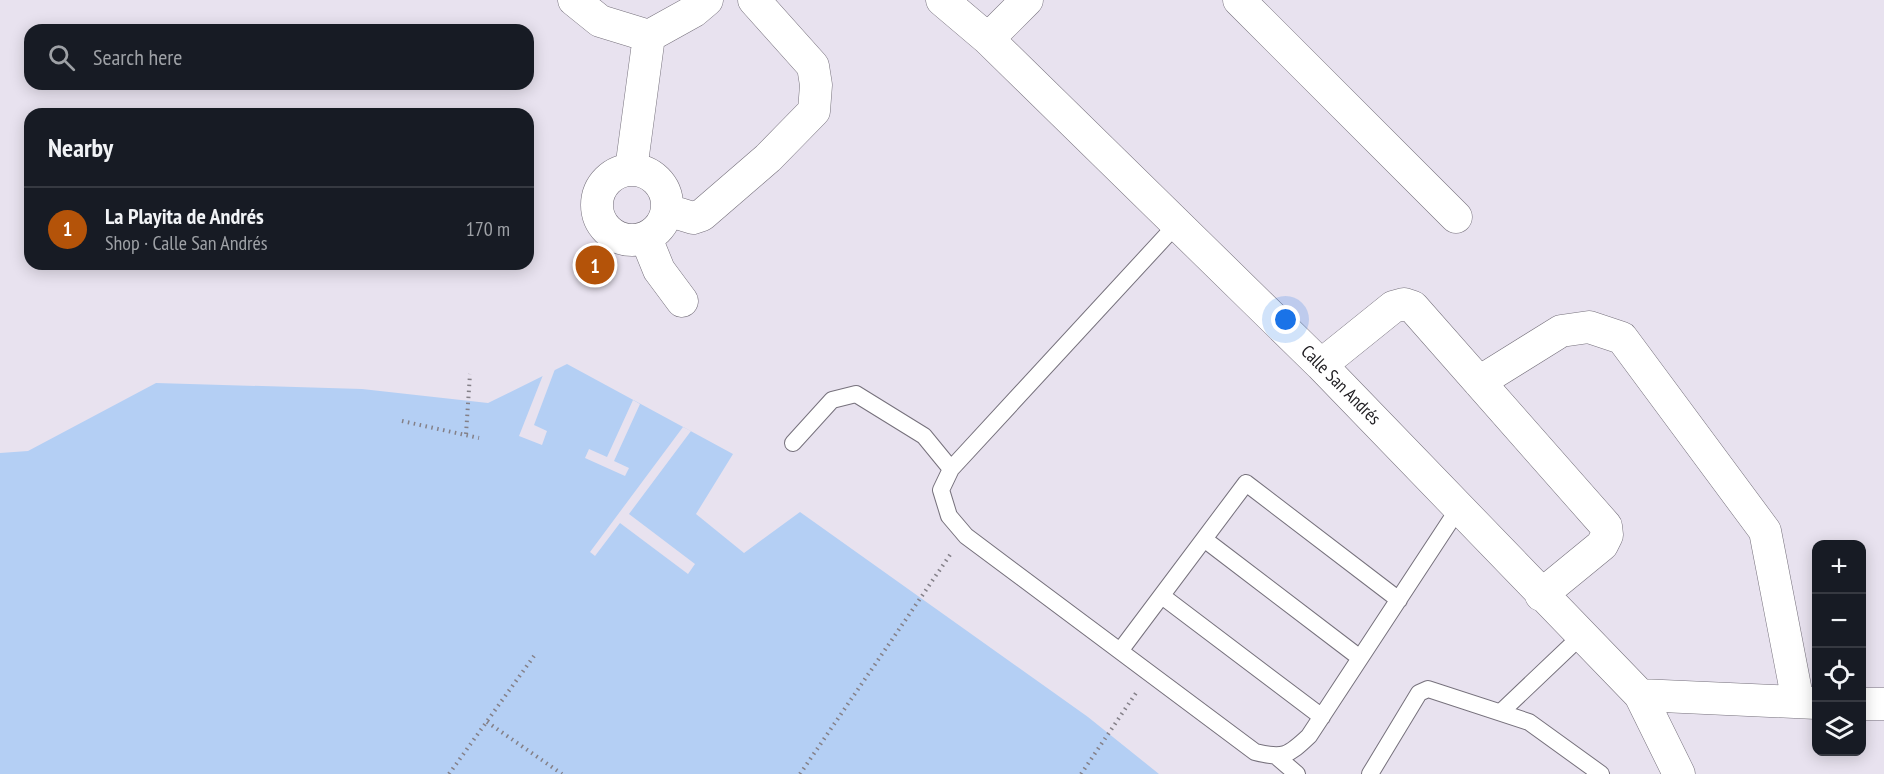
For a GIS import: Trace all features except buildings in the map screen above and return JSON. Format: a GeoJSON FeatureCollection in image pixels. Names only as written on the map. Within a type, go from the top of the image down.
{"type":"FeatureCollection","features":[{"type":"Feature","properties":{"kind":"street"},"geometry":{"type":"LineString","coordinates":[[574,0],[600,21],[649,36],[694,11],[707,0]]}},
{"type":"Feature","properties":{"kind":"street"},"geometry":{"type":"LineString","coordinates":[[667,210],[693,218],[702,215],[768,158],[814,111],[816,85],[813,66],[754,0]]}},
{"type":"Feature","properties":{"kind":"street","name":"Calle San Andrés"},"geometry":{"type":"LineString","coordinates":[[942,0],[988,39],[1321,365],[1460,506],[1541,595],[1640,695],[1678,774]]}},
{"type":"Feature","properties":{"kind":"street"},"geometry":{"type":"LineString","coordinates":[[988,39],[1026,0]]}},
{"type":"Feature","properties":{"kind":"street"},"geometry":{"type":"LineString","coordinates":[[1239,0],[1456,217]]}},
{"type":"Feature","properties":{"kind":"street"},"geometry":{"type":"LineString","coordinates":[[631,170],[649,36]]}},
{"type":"Feature","properties":{"kind":"street"},"geometry":{"type":"LineString","coordinates":[[631,170],[643,171],[662,186],[667,210],[656,232],[646,238],[623,240],[604,228],[599,218],[598,196],[610,177],[631,170]]}},
{"type":"Feature","properties":{"kind":"street"},"geometry":{"type":"LineString","coordinates":[[646,238],[659,270],[682,301]]}},
{"type":"Feature","properties":{"kind":"street"},"geometry":{"type":"LineString","coordinates":[[1321,365],[1393,307],[1404,304],[1413,307],[1606,526],[1607,535],[1602,545],[1541,595]]}},
{"type":"Feature","properties":{"kind":"street"},"geometry":{"type":"LineString","coordinates":[[1479,382],[1561,331],[1589,327],[1622,338],[1765,531],[1808,702],[1640,695]]}},
{"type":"Feature","properties":{"kind":"street"},"geometry":{"type":"LineString","coordinates":[[1866,704],[1884,704]]}},
{"type":"Feature","properties":{"kind":"lane"},"geometry":{"type":"LineString","coordinates":[[1178,224],[951,469],[941,490],[949,516],[966,536],[1255,752],[1277,757],[1297,774]]}},
{"type":"Feature","properties":{"kind":"lane"},"geometry":{"type":"LineString","coordinates":[[793,443],[832,400],[856,394],[924,436],[951,469]]}},
{"type":"Feature","properties":{"kind":"lane"},"geometry":{"type":"LineString","coordinates":[[1120,651],[1246,483],[1400,600]]}},
{"type":"Feature","properties":{"kind":"lane"},"geometry":{"type":"LineString","coordinates":[[1277,757],[1292,753],[1309,736],[1460,506]]}},
{"type":"Feature","properties":{"kind":"lane"},"geometry":{"type":"LineString","coordinates":[[1204,539],[1360,658]]}},
{"type":"Feature","properties":{"kind":"lane"},"geometry":{"type":"LineString","coordinates":[[1162,596],[1322,717]]}},
{"type":"Feature","properties":{"kind":"lane"},"geometry":{"type":"LineString","coordinates":[[1501,712],[1581,636]]}},
{"type":"Feature","properties":{"kind":"lane"},"geometry":{"type":"LineString","coordinates":[[1370,774],[1419,693],[1428,689],[1528,722],[1601,774]]}},
{"type":"Feature","properties":{"kind":"path"},"geometry":{"type":"LineString","coordinates":[[466,434],[470,374]]}},
{"type":"Feature","properties":{"kind":"path"},"geometry":{"type":"LineString","coordinates":[[402,421],[479,438]]}},
{"type":"Feature","properties":{"kind":"path"},"geometry":{"type":"LineString","coordinates":[[800,774],[953,551]]}},
{"type":"Feature","properties":{"kind":"path"},"geometry":{"type":"LineString","coordinates":[[449,774],[534,656]]}},
{"type":"Feature","properties":{"kind":"path"},"geometry":{"type":"LineString","coordinates":[[1081,774],[1142,683]]}},
{"type":"Feature","properties":{"kind":"path"},"geometry":{"type":"LineString","coordinates":[[487,722],[562,774]]}},
{"type":"Feature","properties":{"kind":"water"},"geometry":{"type":"Polygon","coordinates":[[[567,364],[733,454],[696,514],[744,553],[800,512],[1088,717],[1159,774],[0,774],[0,453],[28,451],[156,383],[362,389],[488,403],[567,364]]]}},
{"type":"Feature","properties":{"kind":"pier"},"geometry":{"type":"Polygon","coordinates":[[[555,369],[534,425],[547,431],[542,445],[519,436],[543,375],[555,369]]]}},
{"type":"Feature","properties":{"kind":"pier"},"geometry":{"type":"Polygon","coordinates":[[[633,400],[640,404],[614,461],[629,468],[625,476],[585,458],[589,449],[607,457],[633,400]]]}},
{"type":"Feature","properties":{"kind":"pier"},"geometry":{"type":"Polygon","coordinates":[[[683,427],[691,431],[629,514],[695,564],[688,574],[620,523],[595,556],[590,552],[683,427]]]}},
{"type":"Feature","properties":{"kind":"place","name":"La Playita de Andrés"},"geometry":{"type":"Point","coordinates":[595,265]}}]}
